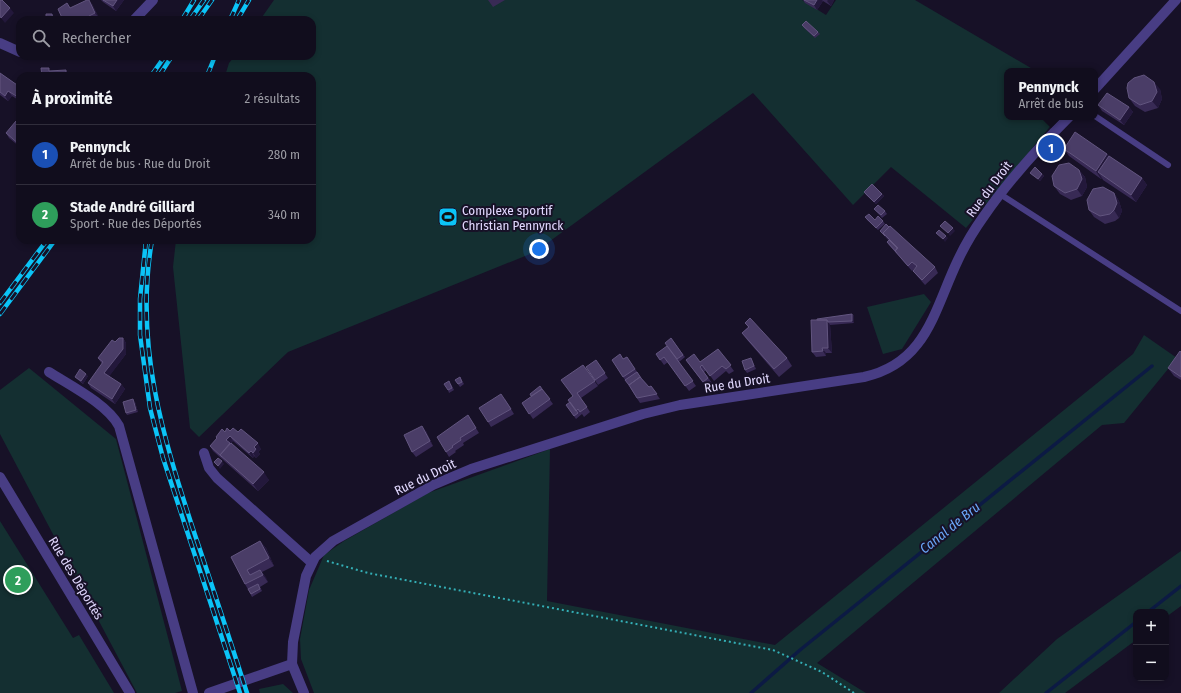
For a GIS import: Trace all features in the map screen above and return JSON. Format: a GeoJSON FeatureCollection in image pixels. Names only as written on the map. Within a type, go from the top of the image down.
{"type":"FeatureCollection","features":[{"type":"Feature","properties":{"kind":"street"},"geometry":{"type":"LineString","coordinates":[[138,16],[153,0]]}},
{"type":"Feature","properties":{"kind":"street"},"geometry":{"type":"LineString","coordinates":[[1098,86],[1176,0]]}},
{"type":"Feature","properties":{"kind":"street"},"geometry":{"type":"LineString","coordinates":[[0,43],[16,50]]}},
{"type":"Feature","properties":{"kind":"street","name":"Rue du Droit"},"geometry":{"type":"LineString","coordinates":[[313,560],[333,541],[433,485],[462,472],[625,419],[667,408],[864,377],[891,368],[908,355],[923,337],[961,253],[1000,194],[1025,163],[1065,120]]}},
{"type":"Feature","properties":{"kind":"street"},"geometry":{"type":"LineString","coordinates":[[49,372],[102,408],[119,426],[193,693]]}},
{"type":"Feature","properties":{"kind":"street"},"geometry":{"type":"LineString","coordinates":[[204,453],[210,468],[217,478],[313,560],[306,576],[293,642],[292,664],[304,693]]}},
{"type":"Feature","properties":{"kind":"street","name":"Rue des Déportés"},"geometry":{"type":"LineString","coordinates":[[0,477],[130,693]]}},
{"type":"Feature","properties":{"kind":"street"},"geometry":{"type":"LineString","coordinates":[[209,693],[292,664]]}},
{"type":"Feature","properties":{"kind":"lane"},"geometry":{"type":"LineString","coordinates":[[1098,118],[1168,166]]}},
{"type":"Feature","properties":{"kind":"lane"},"geometry":{"type":"LineString","coordinates":[[1000,194],[1181,311]]}},
{"type":"Feature","properties":{"kind":"path"},"geometry":{"type":"LineString","coordinates":[[313,560],[368,573],[765,648],[787,654],[799,660],[822,672],[854,693]]}},
{"type":"Feature","properties":{"kind":"green space","name":"Complexe sportif Christian Pennynck"},"geometry":{"type":"Polygon","coordinates":[[[274,0],[802,0],[826,15],[836,0],[915,0],[1031,68],[1004,68],[1004,120],[1056,120],[966,228],[891,167],[853,205],[753,93],[535,252],[288,352],[199,437],[190,428],[173,267],[176,244],[316,244],[316,72],[226,72],[232,60],[316,60],[316,16],[263,16],[274,0]]]}},
{"type":"Feature","properties":{"kind":"green space"},"geometry":{"type":"Polygon","coordinates":[[[924,294],[931,302],[902,349],[883,354],[867,307],[924,294]]]}},
{"type":"Feature","properties":{"kind":"green space"},"geometry":{"type":"Polygon","coordinates":[[[1144,335],[1177,358],[1124,423],[1102,425],[817,663],[866,693],[314,693],[301,659],[300,639],[309,590],[324,555],[344,541],[428,493],[550,449],[547,601],[775,645],[1133,354],[1144,335]]]}},
{"type":"Feature","properties":{"kind":"green space"},"geometry":{"type":"Polygon","coordinates":[[[29,368],[116,439],[182,691],[175,693],[137,693],[0,434],[0,390],[29,368]]]}},
{"type":"Feature","properties":{"kind":"green space"},"geometry":{"type":"Polygon","coordinates":[[[0,521],[73,638],[79,635],[114,693],[0,693],[0,521]]]}},
{"type":"Feature","properties":{"kind":"green space"},"geometry":{"type":"Polygon","coordinates":[[[1181,551],[1181,606],[1169,615],[1169,609],[1133,609],[1133,642],[1065,693],[999,693],[1057,639],[1181,551]]]}},
{"type":"Feature","properties":{"kind":"green space"},"geometry":{"type":"Polygon","coordinates":[[[283,684],[293,693],[260,693],[259,689],[283,684]]]}},
{"type":"Feature","properties":{"kind":"building"},"geometry":{"type":"Polygon","coordinates":[[[0,0],[2,0],[10,8],[1,18],[0,16],[0,0]]]}},
{"type":"Feature","properties":{"kind":"building"},"geometry":{"type":"Polygon","coordinates":[[[89,0],[95,13],[89,16],[61,16],[58,9],[67,3],[70,8],[89,0]]]}},
{"type":"Feature","properties":{"kind":"building"},"geometry":{"type":"Polygon","coordinates":[[[103,0],[117,0],[113,6],[103,0]]]}},
{"type":"Feature","properties":{"kind":"building"},"geometry":{"type":"Polygon","coordinates":[[[804,0],[817,0],[814,5],[804,0]]]}},
{"type":"Feature","properties":{"kind":"building"},"geometry":{"type":"Polygon","coordinates":[[[46,14],[52,14],[52,16],[46,16],[46,14]]]}},
{"type":"Feature","properties":{"kind":"building"},"geometry":{"type":"Polygon","coordinates":[[[806,21],[818,32],[814,36],[802,25],[806,21]]]}},
{"type":"Feature","properties":{"kind":"building"},"geometry":{"type":"Polygon","coordinates":[[[41,68],[49,68],[49,71],[66,70],[66,72],[42,72],[41,68]]]}},
{"type":"Feature","properties":{"kind":"building"},"geometry":{"type":"Polygon","coordinates":[[[0,73],[16,84],[16,96],[8,91],[5,96],[0,92],[0,73]]]}},
{"type":"Feature","properties":{"kind":"building"},"geometry":{"type":"Polygon","coordinates":[[[1144,75],[1154,82],[1157,92],[1152,101],[1140,105],[1129,98],[1127,88],[1128,83],[1134,78],[1144,75]]]}},
{"type":"Feature","properties":{"kind":"building"},"geometry":{"type":"Polygon","coordinates":[[[1107,93],[1129,107],[1120,120],[1098,105],[1107,93]]]}},
{"type":"Feature","properties":{"kind":"building"},"geometry":{"type":"Polygon","coordinates":[[[16,121],[16,142],[6,133],[16,121]]]}},
{"type":"Feature","properties":{"kind":"building"},"geometry":{"type":"Polygon","coordinates":[[[1075,132],[1107,154],[1096,171],[1064,149],[1075,132]]]}},
{"type":"Feature","properties":{"kind":"building"},"geometry":{"type":"Polygon","coordinates":[[[1109,156],[1142,178],[1131,195],[1098,172],[1109,156]]]}},
{"type":"Feature","properties":{"kind":"building"},"geometry":{"type":"Polygon","coordinates":[[[1069,163],[1079,170],[1082,179],[1077,189],[1065,193],[1054,186],[1052,176],[1059,165],[1069,163]]]}},
{"type":"Feature","properties":{"kind":"building"},"geometry":{"type":"Polygon","coordinates":[[[1035,167],[1042,174],[1038,179],[1030,173],[1035,167]]]}},
{"type":"Feature","properties":{"kind":"building"},"geometry":{"type":"Polygon","coordinates":[[[872,184],[882,194],[874,202],[864,192],[872,184]]]}},
{"type":"Feature","properties":{"kind":"building"},"geometry":{"type":"Polygon","coordinates":[[[1103,187],[1114,193],[1117,203],[1114,210],[1110,214],[1100,216],[1089,210],[1087,200],[1093,189],[1103,187]]]}},
{"type":"Feature","properties":{"kind":"building"},"geometry":{"type":"Polygon","coordinates":[[[878,205],[885,211],[881,215],[874,209],[878,205]]]}},
{"type":"Feature","properties":{"kind":"building"},"geometry":{"type":"Polygon","coordinates":[[[869,214],[875,220],[878,216],[883,221],[876,228],[865,217],[869,214]]]}},
{"type":"Feature","properties":{"kind":"building"},"geometry":{"type":"Polygon","coordinates":[[[945,221],[953,228],[948,233],[940,226],[945,221]]]}},
{"type":"Feature","properties":{"kind":"building"},"geometry":{"type":"Polygon","coordinates":[[[886,224],[889,227],[883,233],[885,236],[880,231],[886,224]]]}},
{"type":"Feature","properties":{"kind":"building"},"geometry":{"type":"Polygon","coordinates":[[[890,226],[935,267],[922,280],[913,271],[917,266],[912,262],[908,266],[895,251],[898,248],[883,233],[890,226]]]}},
{"type":"Feature","properties":{"kind":"building"},"geometry":{"type":"Polygon","coordinates":[[[939,230],[946,236],[943,239],[936,233],[939,230]]]}},
{"type":"Feature","properties":{"kind":"building"},"geometry":{"type":"Polygon","coordinates":[[[889,240],[897,248],[895,251],[887,242],[889,240]]]}},
{"type":"Feature","properties":{"kind":"building"},"geometry":{"type":"Polygon","coordinates":[[[852,314],[852,321],[828,322],[827,320],[817,320],[817,319],[852,314]]]}},
{"type":"Feature","properties":{"kind":"building"},"geometry":{"type":"Polygon","coordinates":[[[750,318],[787,358],[774,369],[742,333],[749,327],[745,323],[750,318]]]}},
{"type":"Feature","properties":{"kind":"building"},"geometry":{"type":"Polygon","coordinates":[[[811,320],[827,320],[828,348],[822,348],[823,351],[812,352],[811,320]]]}},
{"type":"Feature","properties":{"kind":"building"},"geometry":{"type":"Polygon","coordinates":[[[119,338],[123,338],[123,349],[104,373],[121,384],[112,399],[88,383],[103,362],[98,358],[112,340],[115,342],[119,338]]]}},
{"type":"Feature","properties":{"kind":"building"},"geometry":{"type":"Polygon","coordinates":[[[671,338],[683,355],[677,359],[665,343],[671,338]]]}},
{"type":"Feature","properties":{"kind":"building"},"geometry":{"type":"Polygon","coordinates":[[[667,346],[693,381],[685,386],[664,357],[660,360],[656,354],[667,346]]]}},
{"type":"Feature","properties":{"kind":"building"},"geometry":{"type":"Polygon","coordinates":[[[718,349],[731,365],[726,369],[722,366],[710,376],[702,365],[700,367],[708,378],[703,382],[686,360],[694,354],[700,362],[718,349]]]}},
{"type":"Feature","properties":{"kind":"building"},"geometry":{"type":"Polygon","coordinates":[[[1180,351],[1181,352],[1181,377],[1168,368],[1180,351]]]}},
{"type":"Feature","properties":{"kind":"building"},"geometry":{"type":"Polygon","coordinates":[[[620,354],[623,359],[627,357],[635,369],[623,377],[612,360],[620,354]]]}},
{"type":"Feature","properties":{"kind":"building"},"geometry":{"type":"Polygon","coordinates":[[[751,358],[754,366],[745,370],[742,361],[751,358]]]}},
{"type":"Feature","properties":{"kind":"building"},"geometry":{"type":"Polygon","coordinates":[[[596,360],[605,373],[595,380],[586,367],[596,360]]]}},
{"type":"Feature","properties":{"kind":"building"},"geometry":{"type":"Polygon","coordinates":[[[583,365],[595,381],[577,393],[587,407],[580,412],[578,409],[576,411],[568,400],[573,396],[561,380],[583,365]]]}},
{"type":"Feature","properties":{"kind":"building"},"geometry":{"type":"Polygon","coordinates":[[[80,369],[86,374],[81,381],[75,377],[80,369]]]}},
{"type":"Feature","properties":{"kind":"building"},"geometry":{"type":"Polygon","coordinates":[[[637,372],[641,378],[640,377],[629,385],[625,380],[637,372]]]}},
{"type":"Feature","properties":{"kind":"building"},"geometry":{"type":"Polygon","coordinates":[[[460,377],[462,382],[458,384],[455,380],[460,377]]]}},
{"type":"Feature","properties":{"kind":"building"},"geometry":{"type":"Polygon","coordinates":[[[640,377],[649,387],[651,386],[657,394],[637,398],[629,385],[640,377]]]}},
{"type":"Feature","properties":{"kind":"building"},"geometry":{"type":"Polygon","coordinates":[[[449,381],[452,388],[448,390],[444,384],[449,381]]]}},
{"type":"Feature","properties":{"kind":"building"},"geometry":{"type":"Polygon","coordinates":[[[540,386],[542,389],[531,396],[530,394],[540,386]]]}},
{"type":"Feature","properties":{"kind":"building"},"geometry":{"type":"Polygon","coordinates":[[[542,389],[550,399],[529,414],[522,403],[542,389]]]}},
{"type":"Feature","properties":{"kind":"building"},"geometry":{"type":"Polygon","coordinates":[[[501,394],[511,409],[488,422],[479,408],[501,394]]]}},
{"type":"Feature","properties":{"kind":"building"},"geometry":{"type":"Polygon","coordinates":[[[133,399],[136,410],[126,413],[123,402],[133,399]]]}},
{"type":"Feature","properties":{"kind":"building"},"geometry":{"type":"Polygon","coordinates":[[[570,402],[578,413],[574,416],[566,405],[570,402]]]}},
{"type":"Feature","properties":{"kind":"building"},"geometry":{"type":"Polygon","coordinates":[[[468,415],[476,428],[460,438],[461,440],[446,452],[437,437],[468,415]]]}},
{"type":"Feature","properties":{"kind":"building"},"geometry":{"type":"Polygon","coordinates":[[[422,426],[430,441],[412,452],[404,435],[422,426]]]}},
{"type":"Feature","properties":{"kind":"building"},"geometry":{"type":"Polygon","coordinates":[[[227,428],[230,431],[233,428],[238,432],[241,429],[258,443],[254,447],[256,449],[253,453],[251,451],[249,453],[230,436],[226,440],[230,443],[220,455],[222,457],[210,446],[222,429],[225,432],[227,428]]]}},
{"type":"Feature","properties":{"kind":"building"},"geometry":{"type":"Polygon","coordinates":[[[231,443],[264,472],[253,484],[220,455],[231,443]]]}},
{"type":"Feature","properties":{"kind":"building"},"geometry":{"type":"Polygon","coordinates":[[[218,458],[222,461],[218,466],[214,462],[218,458]]]}},
{"type":"Feature","properties":{"kind":"building"},"geometry":{"type":"Polygon","coordinates":[[[260,541],[269,558],[247,570],[250,575],[260,570],[263,575],[245,584],[231,557],[260,541]]]}},
{"type":"Feature","properties":{"kind":"building"},"geometry":{"type":"Polygon","coordinates":[[[258,584],[260,589],[251,594],[248,589],[258,584]]]}},
{"type":"Feature","properties":{"kind":"waterway","name":"Canal de Bru"},"geometry":{"type":"LineString","coordinates":[[751,693],[800,650],[1152,366]]}},
{"type":"Feature","properties":{"kind":"waterway"},"geometry":{"type":"LineString","coordinates":[[1152,609],[1181,586]]}},
{"type":"Feature","properties":{"kind":"waterway"},"geometry":{"type":"LineString","coordinates":[[1046,693],[1133,624]]}},
{"type":"Feature","properties":{"kind":"railway"},"geometry":{"type":"LineString","coordinates":[[184,16],[194,0]]}},
{"type":"Feature","properties":{"kind":"railway"},"geometry":{"type":"LineString","coordinates":[[193,16],[204,0]]}},
{"type":"Feature","properties":{"kind":"railway"},"geometry":{"type":"LineString","coordinates":[[201,16],[212,0]]}},
{"type":"Feature","properties":{"kind":"railway"},"geometry":{"type":"LineString","coordinates":[[232,16],[239,0]]}},
{"type":"Feature","properties":{"kind":"railway"},"geometry":{"type":"LineString","coordinates":[[239,16],[249,0]]}},
{"type":"Feature","properties":{"kind":"railway"},"geometry":{"type":"LineString","coordinates":[[154,72],[162,60]]}},
{"type":"Feature","properties":{"kind":"railway"},"geometry":{"type":"LineString","coordinates":[[162,72],[169,60]]}},
{"type":"Feature","properties":{"kind":"railway"},"geometry":{"type":"LineString","coordinates":[[209,72],[213,60]]}},
{"type":"Feature","properties":{"kind":"railway"},"geometry":{"type":"LineString","coordinates":[[0,303],[44,244]]}},
{"type":"Feature","properties":{"kind":"railway"},"geometry":{"type":"LineString","coordinates":[[0,314],[52,244]]}},
{"type":"Feature","properties":{"kind":"railway"},"geometry":{"type":"LineString","coordinates":[[146,244],[140,299],[140,335],[150,408],[163,458],[240,693]]}},
{"type":"Feature","properties":{"kind":"railway"},"geometry":{"type":"LineString","coordinates":[[151,244],[147,279],[147,317],[149,354],[155,390],[172,462],[247,693]]}},
{"type":"Feature","properties":{"kind":"place","name":"Pennynck"},"geometry":{"type":"Point","coordinates":[1051,148]}},
{"type":"Feature","properties":{"kind":"place","name":"Complexe sportif Christian Pennynck"},"geometry":{"type":"Point","coordinates":[448,217]}},
{"type":"Feature","properties":{"kind":"place","name":"Stade André Gilliard"},"geometry":{"type":"Point","coordinates":[18,580]}}]}
